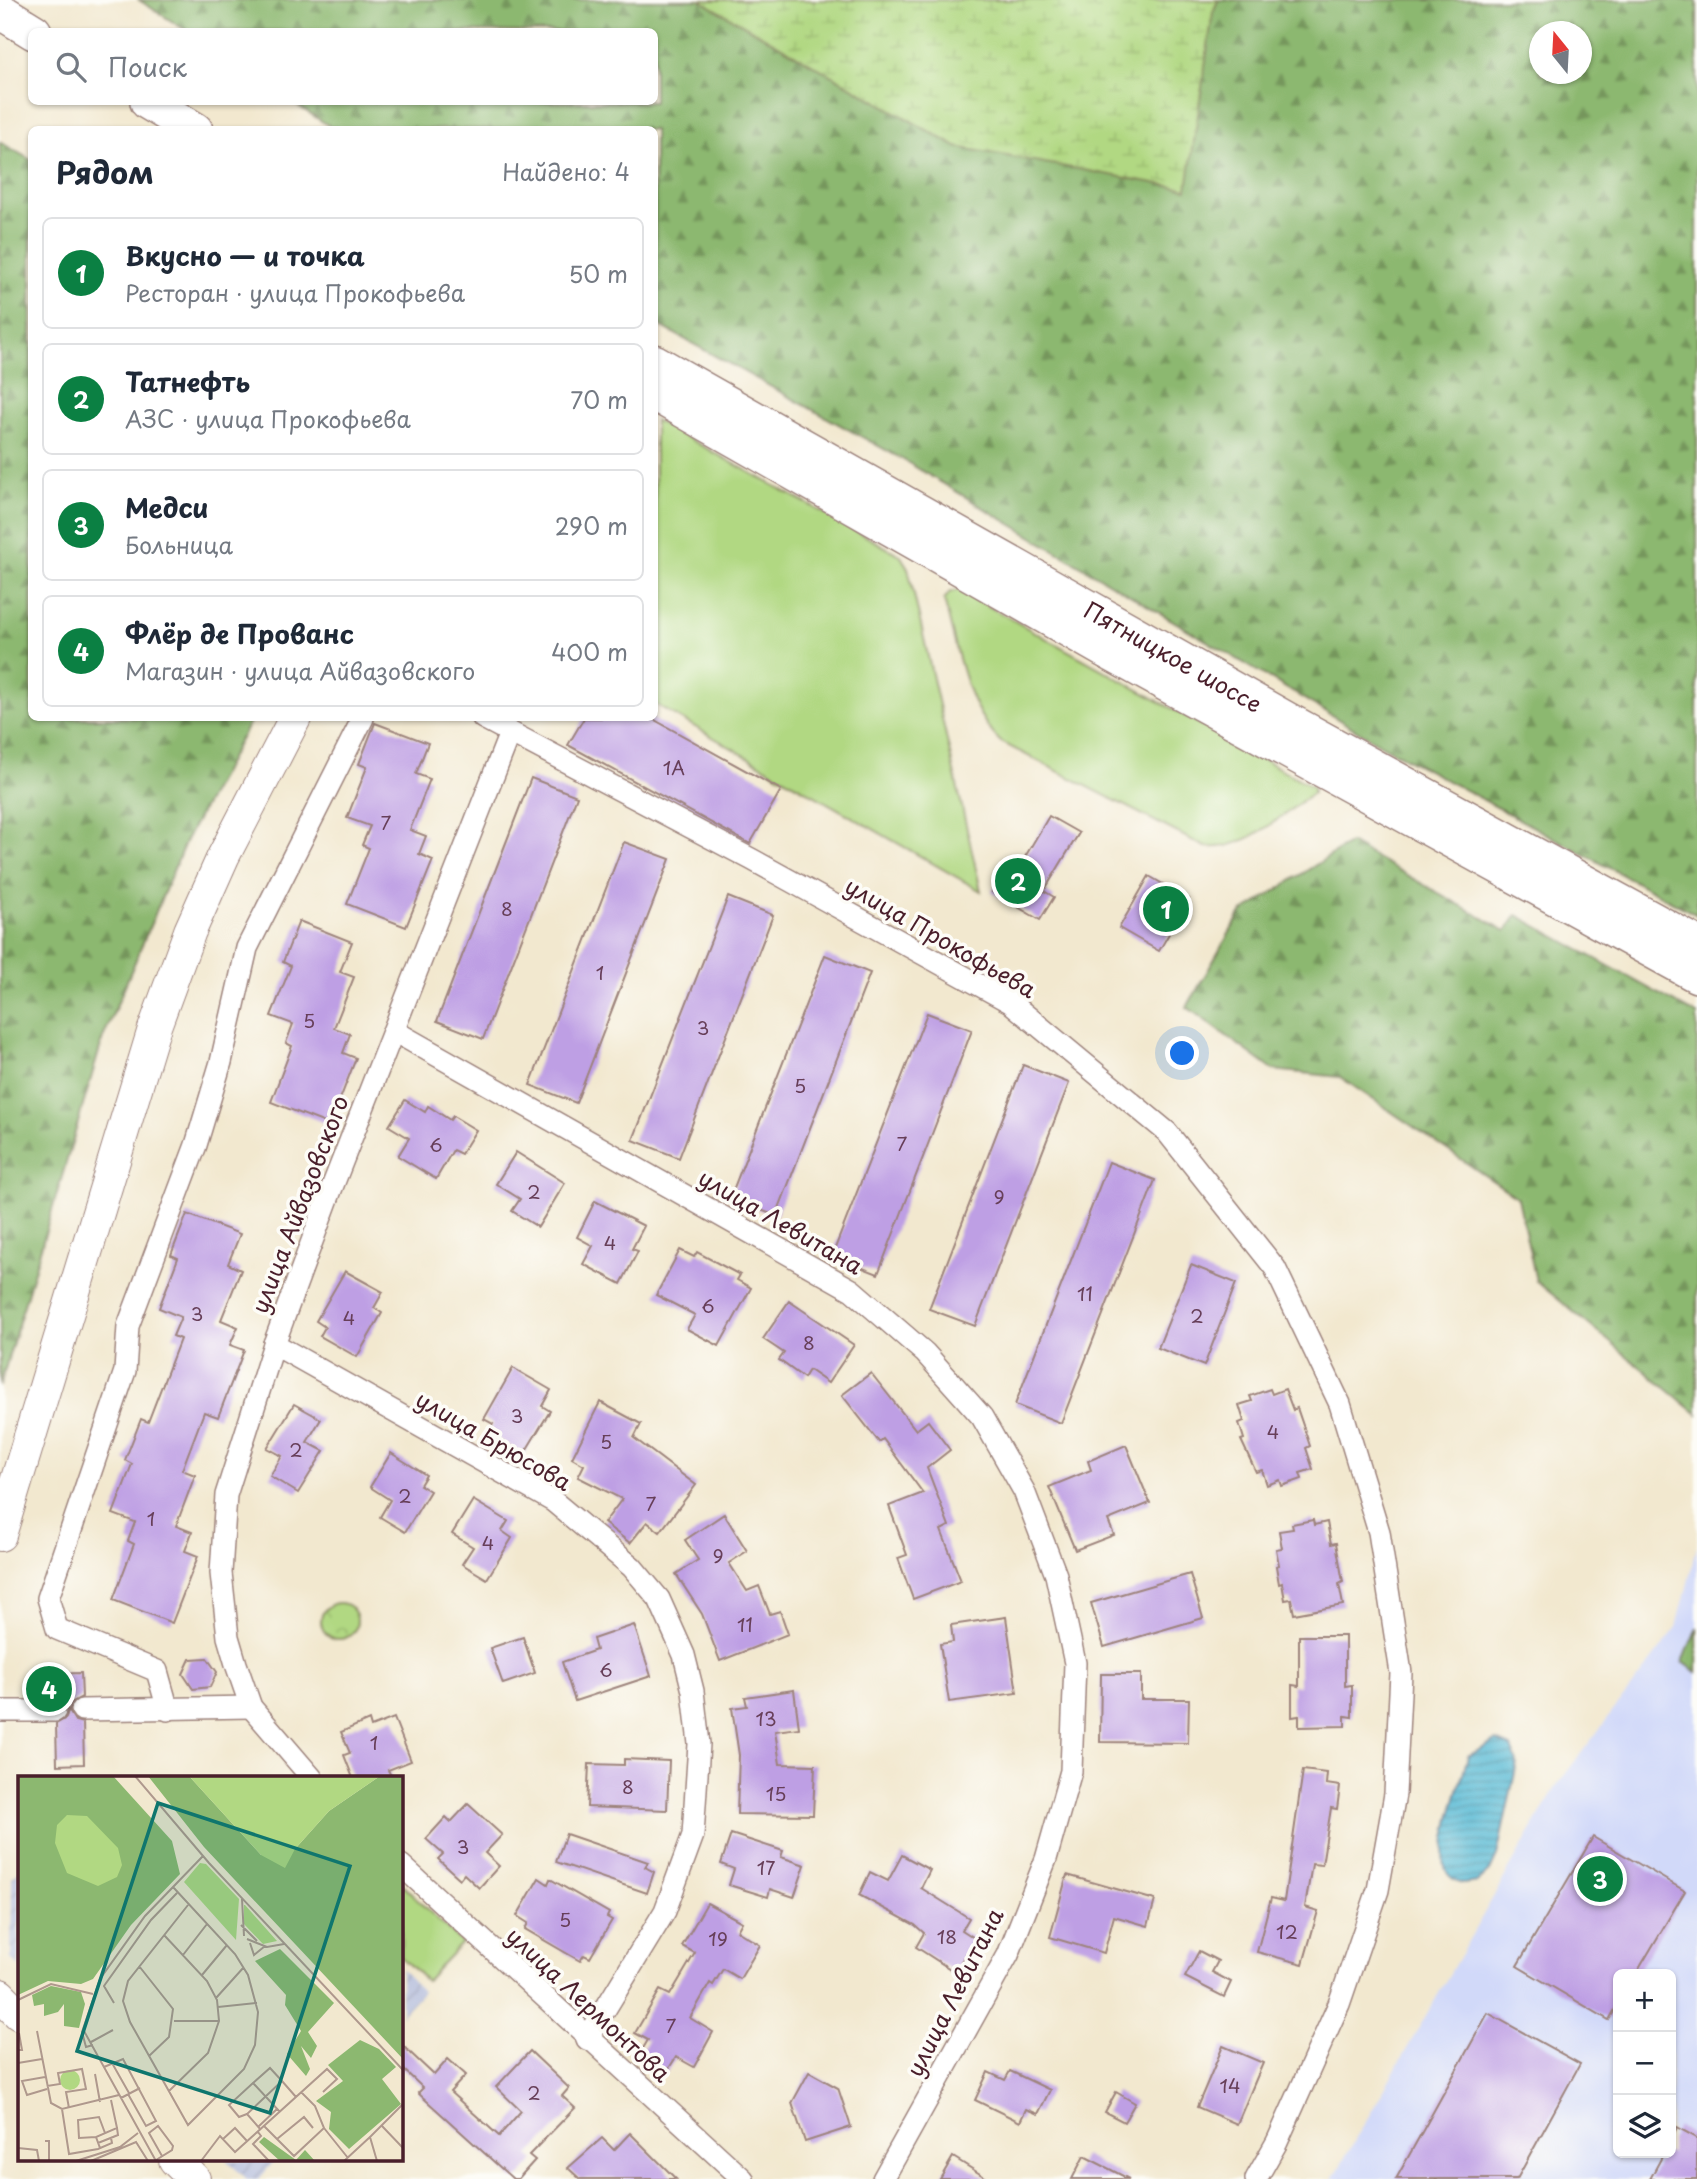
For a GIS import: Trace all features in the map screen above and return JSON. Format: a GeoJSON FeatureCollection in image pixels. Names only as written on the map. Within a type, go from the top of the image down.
{"type":"FeatureCollection","features":[{"type":"Feature","properties":{"kind":"main road"},"geometry":{"type":"LineString","coordinates":[[0,10],[28,28]]}},
{"type":"Feature","properties":{"kind":"main road"},"geometry":{"type":"LineString","coordinates":[[153,105],[188,126]]}},
{"type":"Feature","properties":{"kind":"main road","name":"Пятницкое шоссе"},"geometry":{"type":"LineString","coordinates":[[658,364],[1287,720],[1697,944]]}},
{"type":"Feature","properties":{"kind":"main road","name":"Пятницкое шоссе"},"geometry":{"type":"LineString","coordinates":[[658,395],[1105,650],[1697,975]]}},
{"type":"Feature","properties":{"kind":"street"},"geometry":{"type":"LineString","coordinates":[[0,1535],[154,1029],[190,931],[212,882],[293,721]]}},
{"type":"Feature","properties":{"kind":"street"},"geometry":{"type":"LineString","coordinates":[[169,1710],[158,1671],[57,1629],[48,1598],[125,1371],[128,1326],[203,1121],[221,1062],[247,948],[361,721]]}},
{"type":"Feature","properties":{"kind":"street","name":"улица Прокофьева"},"geometry":{"type":"LineString","coordinates":[[489,721],[751,859],[1010,1002],[1167,1132],[1275,1268],[1344,1417],[1379,1532],[1401,1674],[1395,1794],[1378,1890],[1339,2004],[1277,2141],[1256,2179]]}},
{"type":"Feature","properties":{"kind":"street","name":"улица Айвазовского"},"geometry":{"type":"LineString","coordinates":[[251,1707],[228,1637],[222,1573],[226,1495],[274,1344],[510,733]]}},
{"type":"Feature","properties":{"kind":"street","name":"улица Левитана"},"geometry":{"type":"LineString","coordinates":[[394,1031],[852,1290],[925,1353],[982,1417],[1024,1491],[1056,1575],[1075,1662],[1071,1771],[1046,1859],[1008,1955],[883,2179]]}},
{"type":"Feature","properties":{"kind":"street","name":"улица Брюсова"},"geometry":{"type":"LineString","coordinates":[[274,1344],[552,1501],[632,1567],[659,1600],[684,1654],[693,1691],[699,1744],[693,1835],[666,1911],[587,2039]]}},
{"type":"Feature","properties":{"kind":"street"},"geometry":{"type":"LineString","coordinates":[[82,1710],[251,1707],[310,1776]]}},
{"type":"Feature","properties":{"kind":"street"},"geometry":{"type":"LineString","coordinates":[[0,1712],[55,1711]]}},
{"type":"Feature","properties":{"kind":"street","name":"улица Лермонтова"},"geometry":{"type":"LineString","coordinates":[[402,1866],[587,2039],[743,2179]]}},
{"type":"Feature","properties":{"kind":"street"},"geometry":{"type":"LineString","coordinates":[[177,2162],[194,2179]]}},
{"type":"Feature","properties":{"kind":"shaded area"},"geometry":{"type":"Polygon","coordinates":[[[1697,1546],[1697,2179],[1333,2179],[1557,1785],[1677,1627],[1697,1546]]]}},
{"type":"Feature","properties":{"kind":"shaded area"},"geometry":{"type":"Polygon","coordinates":[[[18,1872],[18,1966],[11,1959],[12,1877],[18,1872]]]}},
{"type":"Feature","properties":{"kind":"shaded area"},"geometry":{"type":"Polygon","coordinates":[[[402,1970],[423,1991],[402,2014],[402,1970]]]}},
{"type":"Feature","properties":{"kind":"shaded area"},"geometry":{"type":"Polygon","coordinates":[[[228,2162],[273,2162],[259,2179],[247,2179],[228,2162]]]}},
{"type":"Feature","properties":{"kind":"green space"},"geometry":{"type":"Polygon","coordinates":[[[139,0],[700,0],[957,147],[1213,12],[1218,0],[1697,0],[1697,915],[1383,746],[895,455],[658,325],[658,126],[329,126],[297,105],[658,105],[658,28],[182,28],[139,0]]]}},
{"type":"Feature","properties":{"kind":"green space"},"geometry":{"type":"Polygon","coordinates":[[[700,0],[1218,0],[1213,12],[1187,189],[957,147],[700,0]]]}},
{"type":"Feature","properties":{"kind":"green space"},"geometry":{"type":"Polygon","coordinates":[[[0,142],[28,158],[28,721],[250,721],[186,840],[103,1038],[0,1386],[0,142]]]}},
{"type":"Feature","properties":{"kind":"green space"},"geometry":{"type":"Polygon","coordinates":[[[658,422],[900,555],[908,568],[981,891],[658,706],[658,422]]]}},
{"type":"Feature","properties":{"kind":"green space"},"geometry":{"type":"Polygon","coordinates":[[[959,590],[1313,787],[1313,793],[1249,838],[1220,847],[1205,847],[1001,742],[979,712],[958,656],[944,600],[950,592],[959,590]]]}},
{"type":"Feature","properties":{"kind":"green space"},"geometry":{"type":"Polygon","coordinates":[[[1350,843],[1506,931],[1517,915],[1697,1015],[1697,1414],[1536,1281],[1518,1198],[1340,1077],[1273,1070],[1187,1007],[1241,913],[1350,843]]]}},
{"type":"Feature","properties":{"kind":"green space"},"geometry":{"type":"Polygon","coordinates":[[[339,1603],[352,1608],[357,1621],[352,1634],[339,1639],[326,1634],[321,1621],[326,1608],[339,1603]]]}},
{"type":"Feature","properties":{"kind":"green space"},"geometry":{"type":"Polygon","coordinates":[[[1697,1627],[1697,1672],[1683,1662],[1697,1627]]]}},
{"type":"Feature","properties":{"kind":"green space"},"geometry":{"type":"Polygon","coordinates":[[[402,1885],[462,1943],[426,1981],[402,1958],[402,1885]]]}},
{"type":"Feature","properties":{"kind":"water"},"geometry":{"type":"Polygon","coordinates":[[[1496,1741],[1511,1747],[1517,1763],[1497,1856],[1490,1871],[1478,1882],[1462,1884],[1448,1874],[1445,1864],[1444,1851],[1450,1817],[1468,1756],[1496,1741]]]}},
{"type":"Feature","properties":{"kind":"building"},"geometry":{"type":"Polygon","coordinates":[[[582,721],[656,721],[781,790],[750,844],[568,745],[582,721]]]}},
{"type":"Feature","properties":{"kind":"building"},"geometry":{"type":"Polygon","coordinates":[[[375,723],[428,743],[416,774],[430,779],[410,830],[426,836],[419,854],[433,860],[406,927],[347,904],[369,848],[362,845],[370,826],[347,818],[367,767],[359,764],[375,723]]]}},
{"type":"Feature","properties":{"kind":"building"},"geometry":{"type":"Polygon","coordinates":[[[531,778],[577,796],[483,1039],[437,1021],[531,778]]]}},
{"type":"Feature","properties":{"kind":"building"},"geometry":{"type":"Polygon","coordinates":[[[1049,816],[1079,833],[1044,891],[1054,897],[1040,920],[992,892],[1006,869],[1015,874],[1049,816]]]}},
{"type":"Feature","properties":{"kind":"building"},"geometry":{"type":"Polygon","coordinates":[[[624,842],[670,859],[576,1103],[530,1085],[624,842]]]}},
{"type":"Feature","properties":{"kind":"building"},"geometry":{"type":"Polygon","coordinates":[[[1149,876],[1189,899],[1159,951],[1119,928],[1149,876]]]}},
{"type":"Feature","properties":{"kind":"building"},"geometry":{"type":"Polygon","coordinates":[[[728,897],[773,915],[679,1158],[633,1140],[728,897]]]}},
{"type":"Feature","properties":{"kind":"building"},"geometry":{"type":"Polygon","coordinates":[[[299,921],[352,942],[340,972],[354,977],[334,1028],[350,1034],[343,1053],[356,1058],[330,1125],[271,1102],[292,1046],[286,1043],[293,1024],[271,1016],[291,966],[283,962],[299,921]]]}},
{"type":"Feature","properties":{"kind":"building"},"geometry":{"type":"Polygon","coordinates":[[[825,955],[870,973],[776,1216],[730,1198],[825,955]]]}},
{"type":"Feature","properties":{"kind":"building"},"geometry":{"type":"Polygon","coordinates":[[[927,1013],[972,1030],[878,1274],[832,1256],[927,1013]]]}},
{"type":"Feature","properties":{"kind":"building"},"geometry":{"type":"Polygon","coordinates":[[[1023,1065],[1069,1083],[975,1326],[929,1309],[1023,1065]]]}},
{"type":"Feature","properties":{"kind":"building"},"geometry":{"type":"Polygon","coordinates":[[[405,1100],[425,1112],[428,1106],[450,1120],[453,1116],[476,1130],[461,1154],[453,1150],[436,1179],[398,1156],[409,1138],[389,1126],[405,1100]]]}},
{"type":"Feature","properties":{"kind":"building"},"geometry":{"type":"Polygon","coordinates":[[[516,1152],[565,1183],[538,1227],[512,1211],[520,1199],[496,1184],[516,1152]]]}},
{"type":"Feature","properties":{"kind":"building"},"geometry":{"type":"Polygon","coordinates":[[[1109,1162],[1155,1180],[1061,1423],[1015,1405],[1109,1162]]]}},
{"type":"Feature","properties":{"kind":"building"},"geometry":{"type":"Polygon","coordinates":[[[595,1201],[644,1226],[632,1249],[638,1251],[621,1284],[583,1264],[593,1246],[577,1237],[595,1201]]]}},
{"type":"Feature","properties":{"kind":"building"},"geometry":{"type":"Polygon","coordinates":[[[187,1214],[240,1234],[228,1264],[241,1270],[221,1320],[238,1327],[230,1345],[244,1350],[218,1417],[204,1412],[182,1470],[195,1475],[176,1526],[192,1532],[185,1551],[198,1556],[172,1623],[113,1600],[134,1544],[128,1541],[135,1522],[113,1514],[132,1464],[125,1460],[141,1419],[148,1422],[180,1339],[173,1336],[181,1317],[159,1308],[178,1258],[171,1255],[187,1214]]]}},
{"type":"Feature","properties":{"kind":"building"},"geometry":{"type":"Polygon","coordinates":[[[680,1250],[694,1257],[697,1252],[740,1275],[737,1280],[751,1288],[719,1346],[687,1329],[695,1315],[656,1295],[680,1250]]]}},
{"type":"Feature","properties":{"kind":"building"},"geometry":{"type":"Polygon","coordinates":[[[1191,1265],[1236,1283],[1204,1366],[1158,1348],[1191,1265]]]}},
{"type":"Feature","properties":{"kind":"building"},"geometry":{"type":"Polygon","coordinates":[[[345,1271],[383,1292],[374,1308],[382,1313],[357,1357],[320,1336],[325,1327],[316,1321],[345,1271]]]}},
{"type":"Feature","properties":{"kind":"building"},"geometry":{"type":"Polygon","coordinates":[[[789,1301],[854,1345],[828,1383],[809,1370],[804,1378],[779,1360],[784,1353],[763,1339],[789,1301]]]}},
{"type":"Feature","properties":{"kind":"building"},"geometry":{"type":"Polygon","coordinates":[[[513,1368],[551,1390],[542,1406],[550,1411],[524,1454],[488,1433],[493,1424],[484,1419],[513,1368]]]}},
{"type":"Feature","properties":{"kind":"building"},"geometry":{"type":"Polygon","coordinates":[[[871,1373],[916,1430],[928,1421],[950,1450],[927,1468],[949,1526],[941,1530],[961,1581],[913,1599],[898,1558],[907,1555],[889,1506],[923,1493],[883,1439],[879,1442],[842,1395],[871,1373]]]}},
{"type":"Feature","properties":{"kind":"building"},"geometry":{"type":"Polygon","coordinates":[[[1270,1389],[1272,1394],[1285,1389],[1293,1410],[1297,1408],[1310,1446],[1306,1448],[1313,1469],[1300,1473],[1302,1479],[1282,1486],[1280,1480],[1267,1485],[1262,1470],[1256,1472],[1241,1440],[1244,1439],[1239,1423],[1244,1421],[1239,1405],[1252,1401],[1250,1396],[1270,1389]]]}},
{"type":"Feature","properties":{"kind":"building"},"geometry":{"type":"Polygon","coordinates":[[[600,1402],[641,1424],[634,1438],[696,1485],[660,1532],[647,1522],[630,1543],[604,1523],[622,1499],[578,1477],[584,1465],[572,1458],[600,1402]]]}},
{"type":"Feature","properties":{"kind":"building"},"geometry":{"type":"Polygon","coordinates":[[[294,1404],[321,1419],[307,1442],[324,1451],[298,1493],[270,1476],[282,1456],[267,1448],[294,1404]]]}},
{"type":"Feature","properties":{"kind":"building"},"geometry":{"type":"Polygon","coordinates":[[[1126,1445],[1150,1503],[1108,1520],[1114,1535],[1075,1550],[1049,1487],[1091,1470],[1088,1461],[1126,1445]]]}},
{"type":"Feature","properties":{"kind":"building"},"geometry":{"type":"Polygon","coordinates":[[[391,1453],[426,1475],[420,1485],[430,1491],[405,1532],[380,1517],[390,1500],[370,1487],[391,1453]]]}},
{"type":"Feature","properties":{"kind":"building"},"geometry":{"type":"Polygon","coordinates":[[[473,1500],[508,1521],[502,1531],[512,1538],[487,1579],[462,1564],[473,1547],[452,1534],[473,1500]]]}},
{"type":"Feature","properties":{"kind":"building"},"geometry":{"type":"Polygon","coordinates":[[[724,1514],[747,1551],[729,1563],[747,1591],[759,1586],[770,1614],[780,1611],[788,1634],[720,1661],[702,1614],[676,1574],[698,1560],[685,1540],[724,1514]]]}},
{"type":"Feature","properties":{"kind":"building"},"geometry":{"type":"Polygon","coordinates":[[[1313,1520],[1314,1525],[1327,1522],[1331,1544],[1336,1543],[1343,1582],[1339,1584],[1343,1605],[1294,1614],[1291,1599],[1285,1600],[1282,1583],[1279,1584],[1276,1549],[1282,1548],[1279,1531],[1293,1529],[1292,1524],[1313,1520]]]}},
{"type":"Feature","properties":{"kind":"building"},"geometry":{"type":"Polygon","coordinates":[[[1190,1574],[1203,1618],[1104,1647],[1091,1603],[1190,1574]]]}},
{"type":"Feature","properties":{"kind":"building"},"geometry":{"type":"Polygon","coordinates":[[[1006,1617],[1017,1693],[949,1702],[940,1644],[953,1642],[951,1625],[1006,1617]]]}},
{"type":"Feature","properties":{"kind":"building"},"geometry":{"type":"Polygon","coordinates":[[[634,1625],[651,1676],[575,1701],[562,1662],[596,1650],[593,1639],[634,1625]]]}},
{"type":"Feature","properties":{"kind":"building"},"geometry":{"type":"Polygon","coordinates":[[[1299,1636],[1345,1636],[1345,1686],[1352,1685],[1352,1717],[1345,1716],[1345,1726],[1299,1727],[1299,1716],[1292,1717],[1292,1685],[1299,1686],[1299,1636]]]}},
{"type":"Feature","properties":{"kind":"building"},"geometry":{"type":"Polygon","coordinates":[[[523,1637],[535,1673],[503,1684],[490,1648],[523,1637]]]}},
{"type":"Feature","properties":{"kind":"building"},"geometry":{"type":"Polygon","coordinates":[[[207,1658],[217,1672],[210,1687],[193,1689],[183,1674],[190,1659],[207,1658]]]}},
{"type":"Feature","properties":{"kind":"building"},"geometry":{"type":"Polygon","coordinates":[[[81,1673],[82,1697],[71,1703],[69,1711],[75,1721],[83,1723],[84,1764],[57,1765],[56,1724],[66,1718],[68,1710],[61,1699],[44,1696],[43,1674],[81,1673]]]}},
{"type":"Feature","properties":{"kind":"building"},"geometry":{"type":"Polygon","coordinates":[[[1101,1674],[1141,1674],[1141,1699],[1189,1699],[1188,1743],[1100,1742],[1101,1674]]]}},
{"type":"Feature","properties":{"kind":"building"},"geometry":{"type":"Polygon","coordinates":[[[794,1690],[799,1728],[775,1731],[780,1764],[815,1765],[813,1815],[737,1814],[739,1755],[732,1708],[747,1706],[745,1697],[794,1690]]]}},
{"type":"Feature","properties":{"kind":"building"},"geometry":{"type":"Polygon","coordinates":[[[394,1718],[411,1761],[388,1770],[391,1776],[352,1776],[344,1755],[350,1753],[341,1732],[369,1720],[371,1727],[394,1718]]]}},
{"type":"Feature","properties":{"kind":"building"},"geometry":{"type":"Polygon","coordinates":[[[624,1759],[669,1761],[667,1810],[587,1807],[589,1764],[624,1765],[624,1759]]]}},
{"type":"Feature","properties":{"kind":"building"},"geometry":{"type":"Polygon","coordinates":[[[1303,1770],[1327,1773],[1326,1784],[1340,1786],[1337,1809],[1331,1808],[1322,1865],[1312,1864],[1305,1907],[1318,1911],[1303,1964],[1257,1952],[1271,1898],[1284,1901],[1303,1770]]]}},
{"type":"Feature","properties":{"kind":"building"},"geometry":{"type":"Polygon","coordinates":[[[468,1804],[502,1835],[485,1853],[499,1866],[479,1888],[464,1874],[460,1879],[438,1859],[443,1854],[426,1839],[446,1817],[451,1822],[468,1804]]]}},
{"type":"Feature","properties":{"kind":"building"},"geometry":{"type":"Polygon","coordinates":[[[566,1834],[648,1862],[645,1867],[654,1872],[647,1893],[556,1862],[566,1834]]]}},
{"type":"Feature","properties":{"kind":"building"},"geometry":{"type":"Polygon","coordinates":[[[731,1834],[783,1851],[781,1857],[805,1865],[794,1897],[770,1889],[768,1897],[729,1885],[734,1869],[721,1864],[731,1834]]]}},
{"type":"Feature","properties":{"kind":"building"},"geometry":{"type":"Polygon","coordinates":[[[1593,1837],[1685,1891],[1639,1969],[1613,1969],[1613,2013],[1609,2020],[1517,1966],[1593,1837]]]}},
{"type":"Feature","properties":{"kind":"building"},"geometry":{"type":"Polygon","coordinates":[[[902,1855],[930,1870],[921,1888],[969,1918],[962,1930],[976,1939],[955,1972],[916,1947],[924,1933],[915,1925],[859,1895],[870,1872],[888,1881],[902,1855]]]}},
{"type":"Feature","properties":{"kind":"building"},"geometry":{"type":"Polygon","coordinates":[[[1067,1875],[1155,1900],[1148,1926],[1114,1916],[1104,1953],[1050,1937],[1067,1875]]]}},
{"type":"Feature","properties":{"kind":"building"},"geometry":{"type":"Polygon","coordinates":[[[539,1878],[548,1884],[550,1879],[609,1913],[607,1917],[612,1920],[590,1958],[584,1955],[580,1961],[525,1929],[528,1923],[517,1916],[539,1878]]]}},
{"type":"Feature","properties":{"kind":"building"},"geometry":{"type":"Polygon","coordinates":[[[707,1903],[742,1922],[737,1931],[760,1945],[740,1979],[723,1969],[713,1985],[710,1983],[690,2018],[713,2032],[694,2067],[676,2057],[666,2073],[638,2057],[648,2040],[635,2033],[660,1990],[670,1995],[695,1953],[682,1946],[707,1903]]]}},
{"type":"Feature","properties":{"kind":"building"},"geometry":{"type":"Polygon","coordinates":[[[1199,1951],[1218,1961],[1212,1972],[1231,1982],[1224,1997],[1185,1977],[1199,1951]]]}},
{"type":"Feature","properties":{"kind":"building"},"geometry":{"type":"Polygon","coordinates":[[[1488,2013],[1580,2064],[1517,2179],[1396,2179],[1488,2013]]]}},
{"type":"Feature","properties":{"kind":"building"},"geometry":{"type":"Polygon","coordinates":[[[402,2045],[434,2075],[448,2059],[466,2075],[450,2092],[499,2136],[521,2111],[496,2087],[530,2051],[569,2088],[562,2096],[575,2108],[529,2155],[535,2160],[518,2179],[513,2179],[418,2093],[423,2088],[402,2068],[402,2045]]]}},
{"type":"Feature","properties":{"kind":"building"},"geometry":{"type":"Polygon","coordinates":[[[1223,2046],[1263,2063],[1237,2124],[1197,2107],[1223,2046]]]}},
{"type":"Feature","properties":{"kind":"building"},"geometry":{"type":"Polygon","coordinates":[[[1010,2071],[1050,2090],[1038,2114],[1026,2109],[1020,2122],[975,2100],[988,2072],[1005,2080],[1010,2071]]]}},
{"type":"Feature","properties":{"kind":"building"},"geometry":{"type":"Polygon","coordinates":[[[809,2072],[838,2088],[851,2127],[805,2142],[792,2103],[809,2072]]]}},
{"type":"Feature","properties":{"kind":"building"},"geometry":{"type":"Polygon","coordinates":[[[1116,2092],[1135,2103],[1124,2122],[1105,2112],[1116,2092]]]}},
{"type":"Feature","properties":{"kind":"building"},"geometry":{"type":"Polygon","coordinates":[[[1677,2127],[1697,2138],[1697,2179],[1650,2179],[1661,2158],[1676,2158],[1677,2127]]]}},
{"type":"Feature","properties":{"kind":"building"},"geometry":{"type":"Polygon","coordinates":[[[630,2133],[676,2179],[580,2179],[568,2168],[602,2138],[614,2150],[630,2133]]]}},
{"type":"Feature","properties":{"kind":"building"},"geometry":{"type":"Polygon","coordinates":[[[1084,2156],[1129,2179],[1072,2179],[1084,2156]]]}},
{"type":"Feature","properties":{"kind":"building"},"geometry":{"type":"Polygon","coordinates":[[[953,2157],[988,2179],[940,2179],[953,2157]]]}},
{"type":"Feature","properties":{"kind":"place","name":"Татнефть"},"geometry":{"type":"Point","coordinates":[1018,881]}},
{"type":"Feature","properties":{"kind":"place","name":"Вкусно — и точка"},"geometry":{"type":"Point","coordinates":[1166,909]}},
{"type":"Feature","properties":{"kind":"place","name":"Флёр де Прованс"},"geometry":{"type":"Point","coordinates":[49,1689]}},
{"type":"Feature","properties":{"kind":"place","name":"Медси"},"geometry":{"type":"Point","coordinates":[1600,1879]}}]}
